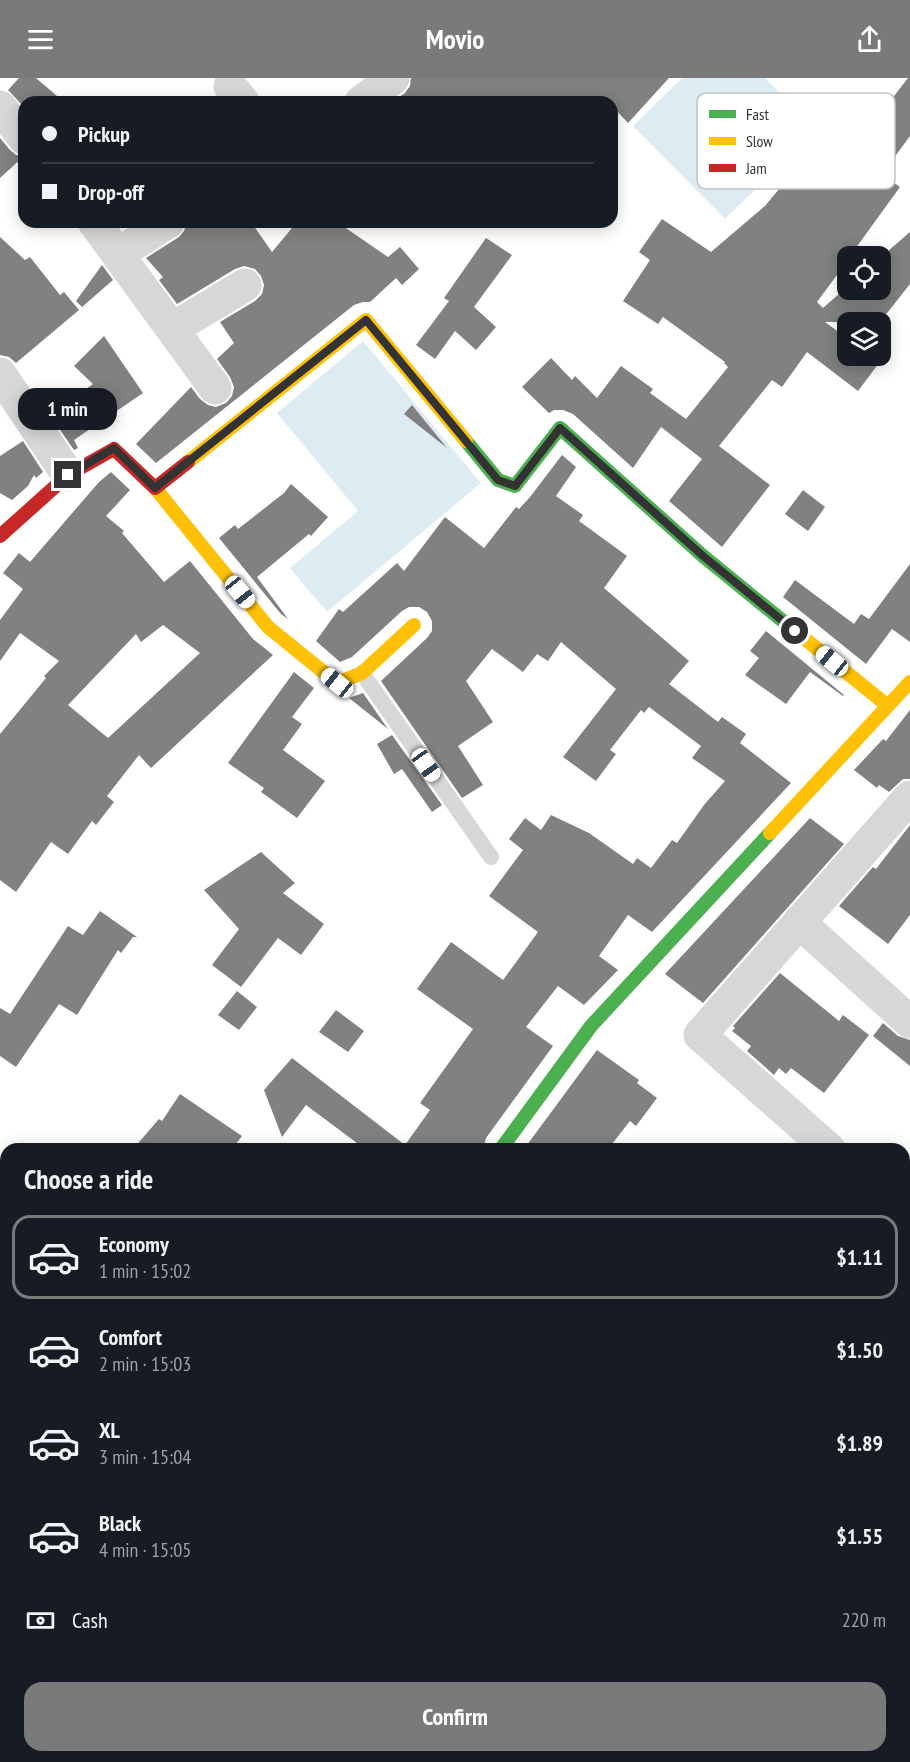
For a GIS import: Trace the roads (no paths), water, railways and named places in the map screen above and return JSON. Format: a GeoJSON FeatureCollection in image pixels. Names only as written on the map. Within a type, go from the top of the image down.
{"type":"FeatureCollection","features":[{"type":"Feature","properties":{"kind":"street"},"geometry":{"type":"LineString","coordinates":[[369,96],[393,78]]}},
{"type":"Feature","properties":{"kind":"street"},"geometry":{"type":"LineString","coordinates":[[0,107],[18,130]]}},
{"type":"Feature","properties":{"kind":"street"},"geometry":{"type":"LineString","coordinates":[[98,228],[215,388]]}},
{"type":"Feature","properties":{"kind":"street"},"geometry":{"type":"LineString","coordinates":[[118,254],[159,228]]}},
{"type":"Feature","properties":{"kind":"street"},"geometry":{"type":"LineString","coordinates":[[172,329],[245,285]]}},
{"type":"Feature","properties":{"kind":"street"},"geometry":{"type":"LineString","coordinates":[[155,488],[366,320],[498,480],[515,486],[560,428],[703,556],[888,706]]}},
{"type":"Feature","properties":{"kind":"street"},"geometry":{"type":"LineString","coordinates":[[0,375],[68,475]]}},
{"type":"Feature","properties":{"kind":"street"},"geometry":{"type":"LineString","coordinates":[[0,536],[68,475],[114,448],[155,488],[268,627],[337,683],[362,673],[414,624]]}},
{"type":"Feature","properties":{"kind":"street"},"geometry":{"type":"LineString","coordinates":[[505,1143],[591,1026],[910,682]]}},
{"type":"Feature","properties":{"kind":"street"},"geometry":{"type":"LineString","coordinates":[[822,1143],[700,1035],[910,797]]}},
{"type":"Feature","properties":{"kind":"street"},"geometry":{"type":"LineString","coordinates":[[799,922],[910,1022]]}},
{"type":"Feature","properties":{"kind":"lane"},"geometry":{"type":"LineString","coordinates":[[362,673],[491,857]]}}]}
